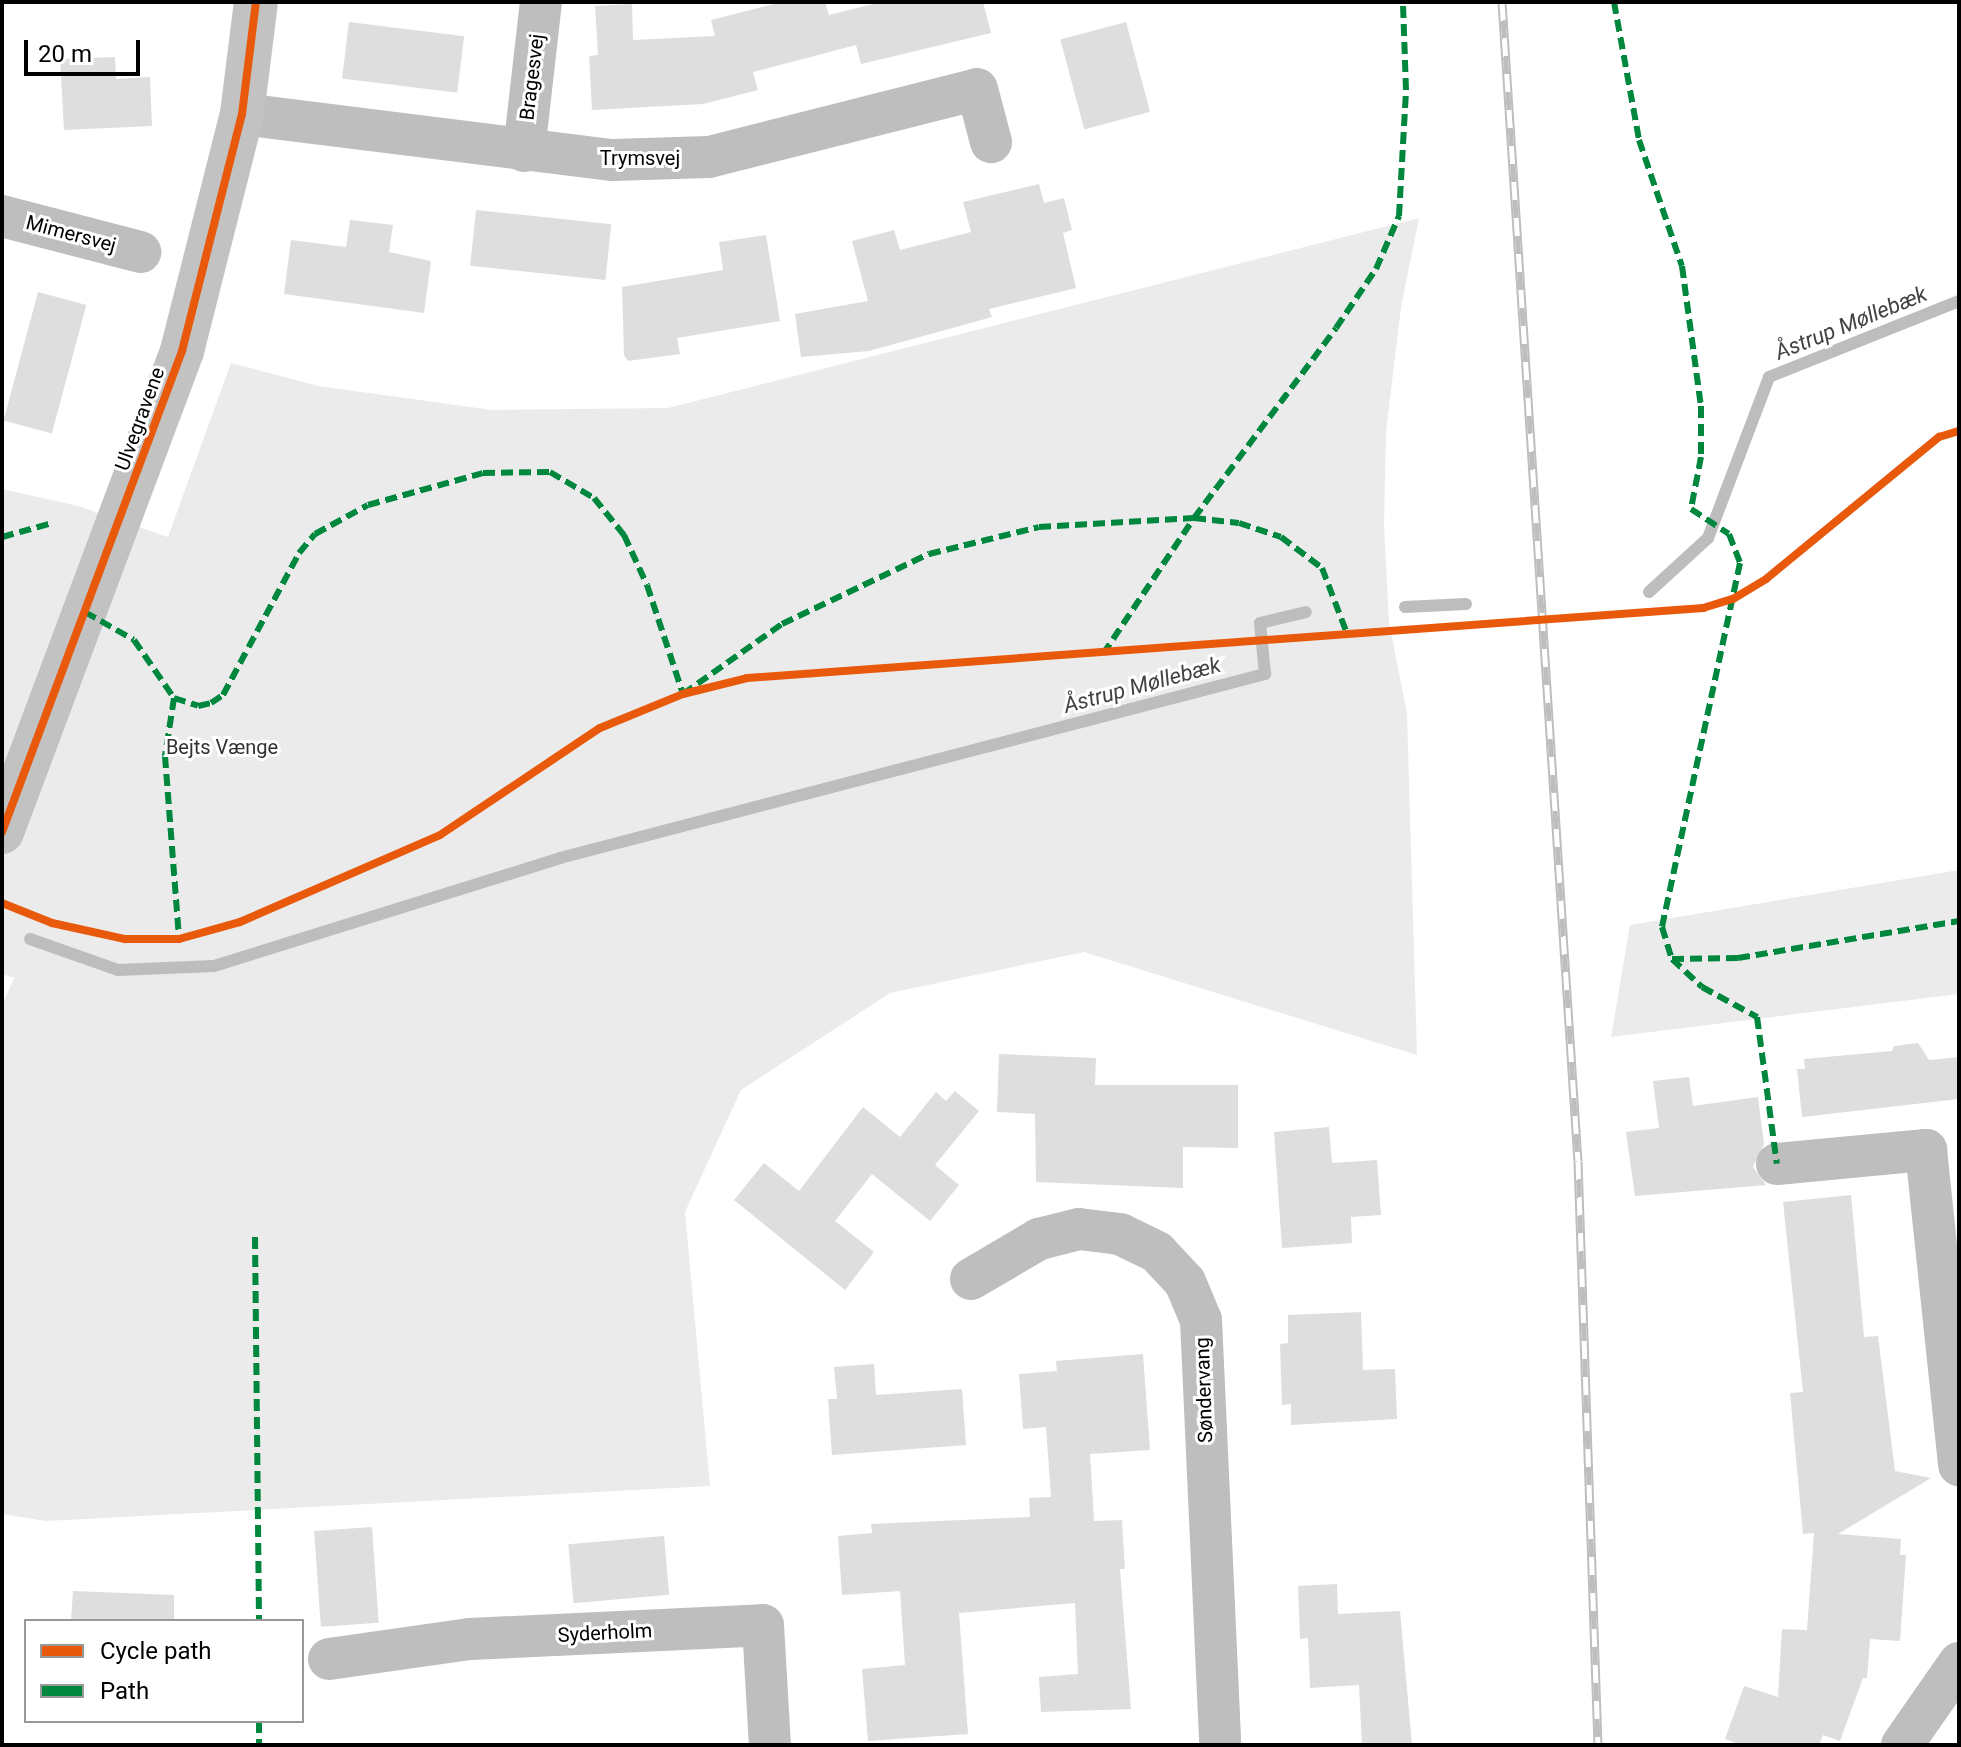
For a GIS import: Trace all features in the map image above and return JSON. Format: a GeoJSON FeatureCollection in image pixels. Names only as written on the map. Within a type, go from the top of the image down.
{"type":"FeatureCollection","features":[{"type":"Feature","properties":{"kind":"street","name":"Ulvegravene"},"geometry":{"type":"LineString","coordinates":[[2,832],[182,351],[242,114],[256,2]]}},
{"type":"Feature","properties":{"kind":"street","name":"Bragesvej"},"geometry":{"type":"LineString","coordinates":[[524,151],[541,2]]}},
{"type":"Feature","properties":{"kind":"street","name":"Trymsvej"},"geometry":{"type":"LineString","coordinates":[[242,114],[613,160],[709,157],[977,89],[991,142]]}},
{"type":"Feature","properties":{"kind":"street","name":"Mimersvej"},"geometry":{"type":"LineString","coordinates":[[2,216],[140,252]]}},
{"type":"Feature","properties":{"kind":"street"},"geometry":{"type":"LineString","coordinates":[[1777,1164],[1926,1150],[1959,1465]]}},
{"type":"Feature","properties":{"kind":"street","name":"Søndervang"},"geometry":{"type":"LineString","coordinates":[[971,1279],[1039,1239],[1079,1229],[1120,1234],[1145,1246],[1185,1282],[1201,1320],[1220,1745]]}},
{"type":"Feature","properties":{"kind":"street","name":"Syderholm"},"geometry":{"type":"LineString","coordinates":[[329,1659],[470,1639],[763,1625],[770,1745]]}},
{"type":"Feature","properties":{"kind":"street"},"geometry":{"type":"LineString","coordinates":[[1902,1745],[1959,1663]]}},
{"type":"Feature","properties":{"kind":"green space","name":"Bejts Vænge"},"geometry":{"type":"Polygon","coordinates":[[[1419,218],[1401,307],[1386,432],[1384,525],[1389,622],[1407,713],[1417,1055],[1084,952],[890,993],[741,1090],[685,1212],[710,1486],[46,1521],[2,1514],[2,1006],[14,978],[2,974],[2,489],[78,506],[168,537],[231,363],[318,386],[492,410],[668,408],[1419,218]]]}},
{"type":"Feature","properties":{"kind":"green space"},"geometry":{"type":"Polygon","coordinates":[[[1959,870],[1959,994],[1611,1037],[1630,925],[1959,870]]]}},
{"type":"Feature","properties":{"kind":"building"},"geometry":{"type":"Polygon","coordinates":[[[782,2],[825,2],[829,15],[881,2],[983,2],[991,33],[861,64],[856,45],[753,72],[758,90],[703,104],[592,110],[589,56],[598,55],[595,6],[632,4],[633,40],[715,36],[711,20],[782,2]]]}},
{"type":"Feature","properties":{"kind":"building"},"geometry":{"type":"Polygon","coordinates":[[[349,22],[464,36],[457,93],[342,79],[349,22]]]}},
{"type":"Feature","properties":{"kind":"building"},"geometry":{"type":"Polygon","coordinates":[[[1126,22],[1150,112],[1084,129],[1060,40],[1126,22]]]}},
{"type":"Feature","properties":{"kind":"building"},"geometry":{"type":"Polygon","coordinates":[[[115,57],[116,79],[150,77],[152,126],[64,130],[60,59],[115,57]]]}},
{"type":"Feature","properties":{"kind":"building"},"geometry":{"type":"Polygon","coordinates":[[[1039,184],[1044,203],[1064,198],[1072,230],[1063,233],[1076,288],[989,309],[992,317],[869,351],[801,357],[795,314],[868,301],[852,241],[894,230],[900,250],[971,232],[963,202],[1039,184]]]}},
{"type":"Feature","properties":{"kind":"building"},"geometry":{"type":"Polygon","coordinates":[[[476,210],[611,224],[605,280],[470,266],[476,210]]]}},
{"type":"Feature","properties":{"kind":"building"},"geometry":{"type":"Polygon","coordinates":[[[350,220],[393,225],[389,252],[431,261],[424,313],[284,294],[291,240],[346,247],[350,220]]]}},
{"type":"Feature","properties":{"kind":"building"},"geometry":{"type":"Polygon","coordinates":[[[766,235],[780,321],[677,338],[680,354],[628,361],[624,355],[622,287],[723,270],[719,242],[766,235]]]}},
{"type":"Feature","properties":{"kind":"building"},"geometry":{"type":"Polygon","coordinates":[[[38,292],[86,305],[52,433],[4,420],[38,292]]]}},
{"type":"Feature","properties":{"kind":"building"},"geometry":{"type":"Polygon","coordinates":[[[1918,1043],[1929,1060],[1959,1057],[1959,1099],[1802,1117],[1797,1069],[1805,1069],[1804,1059],[1892,1051],[1894,1046],[1918,1043]]]}},
{"type":"Feature","properties":{"kind":"building"},"geometry":{"type":"Polygon","coordinates":[[[999,1054],[1096,1058],[1095,1085],[1238,1085],[1238,1148],[1183,1147],[1183,1188],[1036,1182],[1035,1114],[997,1112],[999,1054]]]}},
{"type":"Feature","properties":{"kind":"building"},"geometry":{"type":"Polygon","coordinates":[[[1689,1077],[1693,1106],[1758,1097],[1764,1144],[1753,1167],[1766,1185],[1635,1196],[1626,1132],[1659,1128],[1653,1081],[1689,1077]]]}},
{"type":"Feature","properties":{"kind":"building"},"geometry":{"type":"Polygon","coordinates":[[[955,1091],[979,1111],[935,1165],[959,1185],[930,1221],[872,1174],[835,1221],[874,1252],[845,1290],[734,1200],[764,1163],[799,1191],[863,1107],[900,1137],[936,1092],[946,1101],[955,1091]]]}},
{"type":"Feature","properties":{"kind":"building"},"geometry":{"type":"Polygon","coordinates":[[[1329,1127],[1332,1163],[1377,1160],[1381,1215],[1351,1217],[1352,1243],[1282,1248],[1274,1132],[1329,1127]]]}},
{"type":"Feature","properties":{"kind":"building"},"geometry":{"type":"Polygon","coordinates":[[[1851,1195],[1864,1337],[1878,1336],[1895,1471],[1931,1478],[1838,1534],[1901,1539],[1900,1555],[1906,1555],[1900,1641],[1870,1639],[1867,1678],[1863,1678],[1840,1741],[1823,1735],[1819,1745],[1742,1745],[1725,1739],[1744,1686],[1778,1697],[1782,1629],[1807,1630],[1814,1533],[1803,1534],[1790,1393],[1803,1392],[1783,1202],[1851,1195]]]}},
{"type":"Feature","properties":{"kind":"building"},"geometry":{"type":"Polygon","coordinates":[[[1361,1312],[1363,1370],[1395,1369],[1397,1419],[1291,1425],[1291,1404],[1282,1405],[1280,1344],[1288,1343],[1288,1315],[1361,1312]]]}},
{"type":"Feature","properties":{"kind":"building"},"geometry":{"type":"Polygon","coordinates":[[[1143,1354],[1150,1450],[1090,1454],[1094,1521],[1122,1520],[1125,1569],[1120,1569],[1131,1709],[1041,1712],[1039,1677],[1078,1674],[1075,1603],[959,1613],[968,1734],[868,1741],[862,1669],[905,1665],[900,1591],[842,1595],[838,1536],[872,1533],[871,1524],[1030,1517],[1029,1498],[1051,1497],[1046,1427],[1023,1429],[1019,1374],[1057,1371],[1056,1361],[1143,1354]]]}},
{"type":"Feature","properties":{"kind":"building"},"geometry":{"type":"Polygon","coordinates":[[[874,1364],[876,1395],[962,1389],[966,1445],[832,1455],[828,1399],[837,1399],[834,1367],[874,1364]]]}},
{"type":"Feature","properties":{"kind":"building"},"geometry":{"type":"Polygon","coordinates":[[[372,1527],[379,1623],[321,1627],[314,1531],[372,1527]]]}},
{"type":"Feature","properties":{"kind":"building"},"geometry":{"type":"Polygon","coordinates":[[[664,1536],[669,1595],[574,1603],[568,1544],[664,1536]]]}},
{"type":"Feature","properties":{"kind":"building"},"geometry":{"type":"Polygon","coordinates":[[[1337,1584],[1338,1614],[1400,1611],[1412,1745],[1362,1745],[1359,1685],[1310,1688],[1308,1638],[1300,1639],[1298,1586],[1337,1584]]]}},
{"type":"Feature","properties":{"kind":"building"},"geometry":{"type":"Polygon","coordinates":[[[73,1591],[174,1595],[174,1619],[71,1619],[73,1591]]]}},
{"type":"Feature","properties":{"kind":"waterway","name":"Åstrup Møllebæk"},"geometry":{"type":"LineString","coordinates":[[1649,592],[1708,538],[1769,377],[1959,301]]}},
{"type":"Feature","properties":{"kind":"waterway","name":"Åstrup Møllebæk"},"geometry":{"type":"LineString","coordinates":[[1405,607],[1466,604]]}},
{"type":"Feature","properties":{"kind":"waterway"},"geometry":{"type":"LineString","coordinates":[[30,939],[118,970],[214,966],[560,858],[1265,674],[1260,623],[1306,612]]}},
{"type":"Feature","properties":{"kind":"railway"},"geometry":{"type":"LineString","coordinates":[[1502,2],[1578,1161],[1598,1745]]}},
{"type":"Feature","properties":{"kind":"marked path"},"geometry":{"type":"LineString","coordinates":[[85,612],[134,640],[174,698],[198,706],[211,703],[223,695],[299,553],[315,534],[368,505],[483,473],[550,472],[594,498],[624,535],[647,585],[683,694],[782,624],[929,554],[1039,527],[1194,518],[1336,328],[1376,269],[1399,216],[1406,90],[1403,2]]}},
{"type":"Feature","properties":{"kind":"marked path"},"geometry":{"type":"LineString","coordinates":[[1614,2],[1639,140],[1682,266],[1701,406],[1701,457],[1691,509],[1729,534],[1740,563],[1662,927],[1672,959],[1702,987],[1757,1017],[1777,1164]]}},
{"type":"Feature","properties":{"kind":"marked path"},"geometry":{"type":"LineString","coordinates":[[1103,654],[1194,518],[1239,523],[1281,537],[1322,568],[1348,636]]}},
{"type":"Feature","properties":{"kind":"marked path"},"geometry":{"type":"LineString","coordinates":[[2,537],[49,524]]}},
{"type":"Feature","properties":{"kind":"marked path"},"geometry":{"type":"LineString","coordinates":[[174,698],[165,756],[179,939]]}},
{"type":"Feature","properties":{"kind":"marked path"},"geometry":{"type":"LineString","coordinates":[[1672,959],[1738,958],[1959,921]]}},
{"type":"Feature","properties":{"kind":"marked path"},"geometry":{"type":"LineString","coordinates":[[255,1237],[259,1619]]}},
{"type":"Feature","properties":{"kind":"marked path"},"geometry":{"type":"LineString","coordinates":[[259,1723],[259,1745]]}},
{"type":"Feature","properties":{"kind":"cycle path"},"geometry":{"type":"LineString","coordinates":[[2,832],[182,351],[242,114],[256,2]]}},
{"type":"Feature","properties":{"kind":"cycle path"},"geometry":{"type":"LineString","coordinates":[[2,903],[52,923],[125,939],[179,939],[240,922],[440,835],[600,728],[683,694],[747,678],[1703,608],[1733,599],[1766,579],[1939,437],[1959,431]]}}]}
